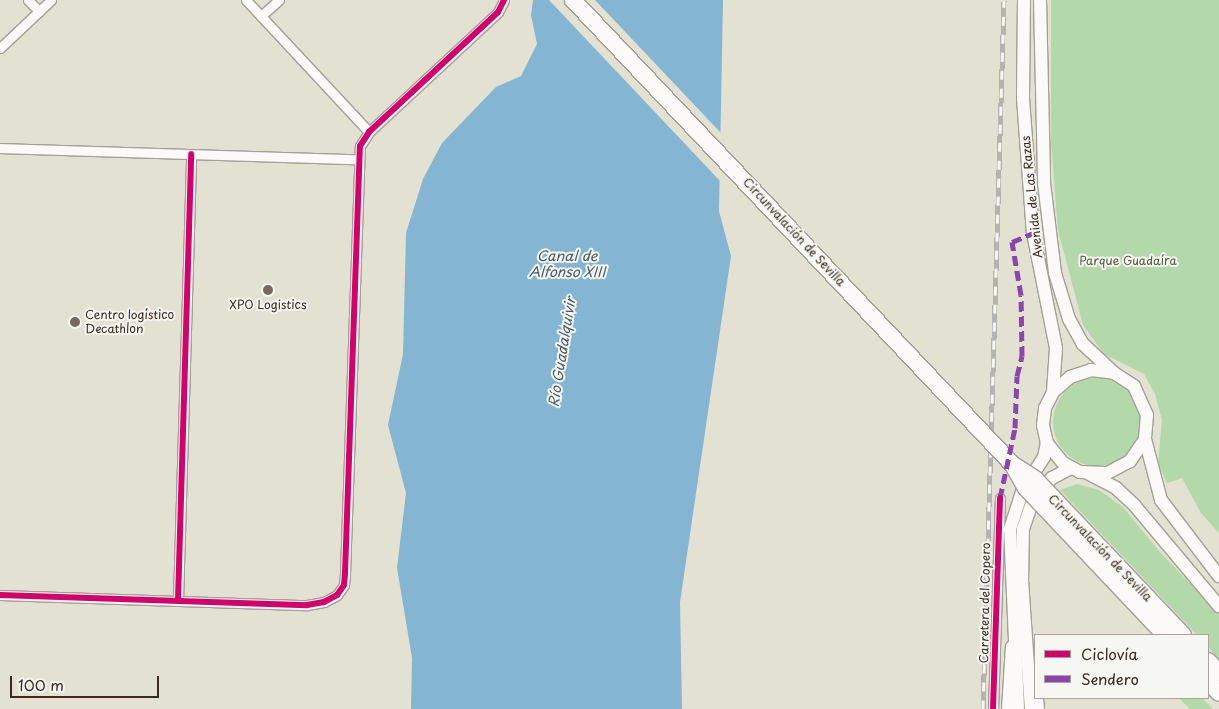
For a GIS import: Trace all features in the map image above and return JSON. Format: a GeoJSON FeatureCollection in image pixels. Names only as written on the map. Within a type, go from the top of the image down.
{"type":"FeatureCollection","features":[{"type":"Feature","properties":{"kind":"highway","name":"Circunvalación de Sevilla"},"geometry":{"type":"LineString","coordinates":[[574,0],[1013,465],[1026,488],[1164,634]]}},
{"type":"Feature","properties":{"kind":"highway","name":"Circunvalación de Sevilla"},"geometry":{"type":"LineString","coordinates":[[1013,465],[1035,479],[1182,634]]}},
{"type":"Feature","properties":{"kind":"highway"},"geometry":{"type":"LineString","coordinates":[[1209,662],[1219,673]]}},
{"type":"Feature","properties":{"kind":"highway"},"geometry":{"type":"LineString","coordinates":[[1209,682],[1219,693]]}},
{"type":"Feature","properties":{"kind":"main road","name":"Avenida de Las Razas"},"geometry":{"type":"LineString","coordinates":[[1024,0],[1023,98],[1032,223],[1056,348],[1053,392]]}},
{"type":"Feature","properties":{"kind":"main road","name":"Avenida de Las Razas"},"geometry":{"type":"LineString","coordinates":[[1040,0],[1044,183],[1055,273],[1069,319],[1083,344],[1114,373]]}},
{"type":"Feature","properties":{"kind":"main road"},"geometry":{"type":"LineString","coordinates":[[1090,474],[1107,473],[1124,466],[1136,454],[1145,439],[1148,423],[1143,400],[1128,381],[1114,373],[1103,370],[1080,372],[1065,380],[1053,392],[1044,417],[1048,443],[1057,457],[1070,468],[1090,474],[1116,488],[1135,506],[1219,606]]}},
{"type":"Feature","properties":{"kind":"main road"},"geometry":{"type":"LineString","coordinates":[[1145,439],[1161,500],[1219,576]]}},
{"type":"Feature","properties":{"kind":"main road"},"geometry":{"type":"LineString","coordinates":[[1018,709],[1012,629],[1010,529],[1022,491],[1044,457],[1048,443]]}},
{"type":"Feature","properties":{"kind":"main road"},"geometry":{"type":"LineString","coordinates":[[1031,709],[1022,552],[1026,513],[1034,496],[1052,478],[1070,468]]}},
{"type":"Feature","properties":{"kind":"street"},"geometry":{"type":"LineString","coordinates":[[28,0],[39,12]]}},
{"type":"Feature","properties":{"kind":"street"},"geometry":{"type":"LineString","coordinates":[[0,48],[51,0]]}},
{"type":"Feature","properties":{"kind":"street"},"geometry":{"type":"LineString","coordinates":[[246,0],[369,132]]}},
{"type":"Feature","properties":{"kind":"street"},"geometry":{"type":"LineString","coordinates":[[261,16],[278,0]]}},
{"type":"Feature","properties":{"kind":"street"},"geometry":{"type":"LineString","coordinates":[[0,595],[308,605],[330,599],[344,585],[358,159],[360,146],[369,132],[498,12],[504,0]]}},
{"type":"Feature","properties":{"kind":"street"},"geometry":{"type":"LineString","coordinates":[[0,148],[358,159]]}},
{"type":"Feature","properties":{"kind":"street"},"geometry":{"type":"LineString","coordinates":[[178,600],[190,154]]}},
{"type":"Feature","properties":{"kind":"street","name":"Carretera del Copero"},"geometry":{"type":"LineString","coordinates":[[993,709],[1000,498]]}},
{"type":"Feature","properties":{"kind":"street"},"geometry":{"type":"LineString","coordinates":[[1025,618],[1034,681]]}},
{"type":"Feature","properties":{"kind":"street"},"geometry":{"type":"LineString","coordinates":[[1007,709],[1012,629]]}},
{"type":"Feature","properties":{"kind":"green space","name":"Parque Guadaíra"},"geometry":{"type":"Polygon","coordinates":[[[1051,0],[1219,0],[1219,533],[1201,513],[1182,478],[1167,483],[1158,464],[1162,420],[1155,394],[1144,374],[1104,354],[1083,325],[1058,230],[1051,143],[1051,0]]]}},
{"type":"Feature","properties":{"kind":"green space"},"geometry":{"type":"Polygon","coordinates":[[[1097,378],[1114,381],[1128,391],[1138,405],[1141,422],[1138,439],[1128,453],[1114,463],[1097,466],[1080,463],[1066,453],[1056,439],[1053,422],[1056,405],[1066,391],[1080,381],[1097,378]]]}},
{"type":"Feature","properties":{"kind":"green space"},"geometry":{"type":"Polygon","coordinates":[[[1077,484],[1099,490],[1123,507],[1159,551],[1219,614],[1219,659],[1209,648],[1209,634],[1196,634],[1060,490],[1077,484]]]}},
{"type":"Feature","properties":{"kind":"green space"},"geometry":{"type":"Polygon","coordinates":[[[1180,699],[1203,699],[1213,709],[1190,709],[1180,699]]]}},
{"type":"Feature","properties":{"kind":"water","name":"Canal de Alfonso XIII"},"geometry":{"type":"Polygon","coordinates":[[[533,0],[723,0],[719,211],[731,256],[680,602],[682,709],[411,709],[412,658],[397,568],[406,493],[388,425],[403,354],[406,233],[423,179],[442,143],[496,87],[521,76],[537,44],[531,15],[533,0]]]}},
{"type":"Feature","properties":{"kind":"pier"},"geometry":{"type":"Polygon","coordinates":[[[549,0],[595,0],[721,133],[721,182],[549,0]]]}},
{"type":"Feature","properties":{"kind":"railway"},"geometry":{"type":"LineString","coordinates":[[983,709],[1004,0]]}},
{"type":"Feature","properties":{"kind":"marked path"},"geometry":{"type":"LineString","coordinates":[[1000,498],[1015,428],[1017,376],[1022,356],[1021,295],[1012,242],[1033,233]]}},
{"type":"Feature","properties":{"kind":"cycle path"},"geometry":{"type":"LineString","coordinates":[[0,595],[307,605],[324,602],[337,595],[344,585],[345,573],[360,146],[369,132],[498,12],[504,0]]}},
{"type":"Feature","properties":{"kind":"cycle path"},"geometry":{"type":"LineString","coordinates":[[178,600],[191,154]]}},
{"type":"Feature","properties":{"kind":"cycle path"},"geometry":{"type":"LineString","coordinates":[[993,709],[1000,498]]}},
{"type":"Feature","properties":{"kind":"place","name":"XPO Logistics"},"geometry":{"type":"Point","coordinates":[268,290]}},
{"type":"Feature","properties":{"kind":"place","name":"Centro logístico Decathlon"},"geometry":{"type":"Point","coordinates":[75,322]}},
{"type":"Feature","properties":{"kind":"water label","name":"Río Guadalquivir"},"geometry":{"type":"Point","coordinates":[562,352]}}]}
